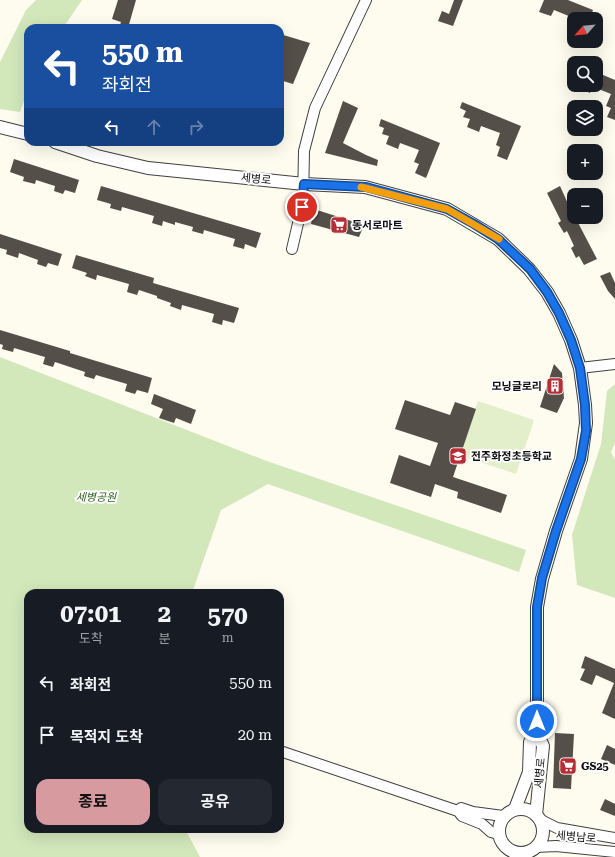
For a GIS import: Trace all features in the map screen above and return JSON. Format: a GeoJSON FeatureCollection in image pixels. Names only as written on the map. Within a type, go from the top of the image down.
{"type":"FeatureCollection","features":[{"type":"Feature","properties":{"kind":"street"},"geometry":{"type":"LineString","coordinates":[[292,249],[303,202],[304,151],[315,108],[366,0]]}},
{"type":"Feature","properties":{"kind":"street"},"geometry":{"type":"LineString","coordinates":[[0,127],[24,133]]}},
{"type":"Feature","properties":{"kind":"street","name":"세병로"},"geometry":{"type":"LineString","coordinates":[[67,146],[97,156],[148,168],[304,184],[366,187],[447,209],[498,239],[530,269],[547,292],[568,333],[580,368],[586,423],[581,459],[556,531],[542,578],[537,607],[537,733],[543,746],[538,817],[543,830],[540,842],[536,847]]}},
{"type":"Feature","properties":{"kind":"street"},"geometry":{"type":"LineString","coordinates":[[580,368],[615,364]]}},
{"type":"Feature","properties":{"kind":"street","name":"세병로"},"geometry":{"type":"LineString","coordinates":[[516,809],[529,772],[530,742],[537,733]]}},
{"type":"Feature","properties":{"kind":"street"},"geometry":{"type":"LineString","coordinates":[[284,752],[458,811],[462,816],[482,824],[491,832],[498,834]]}},
{"type":"Feature","properties":{"kind":"street"},"geometry":{"type":"LineString","coordinates":[[458,811],[461,808],[473,812],[504,816]]}},
{"type":"Feature","properties":{"kind":"street"},"geometry":{"type":"LineString","coordinates":[[536,847],[524,853],[510,854],[498,834],[500,822],[504,816],[516,809],[529,810],[538,817]]}},
{"type":"Feature","properties":{"kind":"street","name":"세병남로"},"geometry":{"type":"LineString","coordinates":[[538,817],[557,828],[615,838]]}},
{"type":"Feature","properties":{"kind":"street","name":"세병남로"},"geometry":{"type":"LineString","coordinates":[[536,847],[556,846],[615,852]]}},
{"type":"Feature","properties":{"kind":"green space"},"geometry":{"type":"Polygon","coordinates":[[[36,0],[82,0],[66,24],[24,24],[24,101],[20,112],[0,109],[0,62],[26,10],[36,0]]]}},
{"type":"Feature","properties":{"kind":"green space","name":"세병공원"},"geometry":{"type":"Polygon","coordinates":[[[0,357],[264,460],[526,550],[519,572],[268,484],[221,510],[193,589],[24,589],[24,833],[187,833],[200,857],[0,857],[0,357]]]}},
{"type":"Feature","properties":{"kind":"green space"},"geometry":{"type":"Polygon","coordinates":[[[615,384],[615,443],[611,452],[615,460],[615,598],[577,585],[572,535],[601,444],[607,391],[615,384]]]}},
{"type":"Feature","properties":{"kind":"green space"},"geometry":{"type":"Polygon","coordinates":[[[478,401],[534,420],[516,474],[459,455],[478,401]]]}},
{"type":"Feature","properties":{"kind":"building"},"geometry":{"type":"Polygon","coordinates":[[[118,0],[136,0],[129,24],[120,24],[121,22],[112,19],[118,0]]]}},
{"type":"Feature","properties":{"kind":"building"},"geometry":{"type":"Polygon","coordinates":[[[454,0],[463,0],[453,26],[438,21],[442,11],[449,14],[454,0]]]}},
{"type":"Feature","properties":{"kind":"building"},"geometry":{"type":"Polygon","coordinates":[[[544,0],[568,0],[593,10],[592,12],[567,12],[567,15],[554,10],[551,16],[539,12],[544,0]]]}},
{"type":"Feature","properties":{"kind":"building"},"geometry":{"type":"Polygon","coordinates":[[[284,35],[310,43],[293,84],[284,81],[284,35]]]}},
{"type":"Feature","properties":{"kind":"building"},"geometry":{"type":"Polygon","coordinates":[[[603,75],[615,80],[615,120],[607,117],[611,108],[606,106],[611,94],[603,91],[603,75]]]}},
{"type":"Feature","properties":{"kind":"building"},"geometry":{"type":"Polygon","coordinates":[[[343,101],[358,108],[343,143],[378,160],[377,166],[325,153],[343,101]]]}},
{"type":"Feature","properties":{"kind":"building"},"geometry":{"type":"Polygon","coordinates":[[[462,102],[521,126],[507,160],[497,156],[500,147],[496,145],[500,133],[481,126],[479,132],[467,127],[470,119],[463,117],[466,111],[460,108],[462,102]]]}},
{"type":"Feature","properties":{"kind":"building"},"geometry":{"type":"Polygon","coordinates":[[[381,119],[440,143],[426,178],[415,173],[419,164],[414,162],[419,150],[400,143],[398,149],[386,144],[389,136],[382,134],[384,128],[379,126],[381,119]]]}},
{"type":"Feature","properties":{"kind":"building"},"geometry":{"type":"Polygon","coordinates":[[[14,159],[79,180],[75,193],[65,190],[63,194],[54,191],[55,186],[36,180],[35,184],[23,181],[24,177],[10,172],[14,159]]]}},
{"type":"Feature","properties":{"kind":"building"},"geometry":{"type":"Polygon","coordinates":[[[101,186],[261,233],[256,248],[245,244],[244,249],[233,246],[235,239],[204,230],[203,234],[192,231],[193,227],[175,222],[175,225],[163,221],[162,226],[152,223],[154,216],[122,207],[121,211],[110,208],[111,204],[97,200],[101,186]]]}},
{"type":"Feature","properties":{"kind":"building"},"geometry":{"type":"Polygon","coordinates":[[[560,186],[567,202],[567,224],[579,224],[597,259],[584,265],[579,256],[576,258],[571,248],[574,246],[567,231],[564,233],[558,223],[561,221],[547,193],[560,186]]]}},
{"type":"Feature","properties":{"kind":"building"},"geometry":{"type":"Polygon","coordinates":[[[317,210],[364,225],[359,237],[311,224],[313,213],[317,210]]]}},
{"type":"Feature","properties":{"kind":"building"},"geometry":{"type":"Polygon","coordinates":[[[0,234],[62,254],[58,266],[48,263],[46,267],[37,264],[38,260],[19,253],[18,258],[6,254],[7,250],[0,248],[0,234]]]}},
{"type":"Feature","properties":{"kind":"building"},"geometry":{"type":"Polygon","coordinates":[[[76,255],[154,278],[153,283],[239,308],[234,323],[223,320],[222,325],[212,322],[214,314],[182,305],[181,310],[170,306],[171,303],[157,298],[157,296],[139,290],[137,295],[127,292],[129,284],[97,275],[96,280],[85,276],[87,273],[72,268],[76,255]]]}},
{"type":"Feature","properties":{"kind":"building"},"geometry":{"type":"Polygon","coordinates":[[[610,272],[615,283],[615,299],[608,291],[600,276],[610,272]]]}},
{"type":"Feature","properties":{"kind":"building"},"geometry":{"type":"Polygon","coordinates":[[[0,330],[152,378],[148,393],[137,390],[135,394],[125,391],[127,384],[96,375],[94,379],[84,376],[85,372],[55,362],[53,367],[43,364],[45,357],[14,348],[13,352],[2,349],[3,345],[0,344],[0,330]]]}},
{"type":"Feature","properties":{"kind":"building","name":"모닝글로리"},"geometry":{"type":"Polygon","coordinates":[[[554,364],[562,373],[564,398],[557,413],[540,407],[554,364]]]}},
{"type":"Feature","properties":{"kind":"building"},"geometry":{"type":"Polygon","coordinates":[[[154,394],[196,410],[191,424],[176,418],[174,423],[159,418],[163,409],[151,404],[154,394]]]}},
{"type":"Feature","properties":{"kind":"building"},"geometry":{"type":"Polygon","coordinates":[[[405,400],[450,415],[455,402],[476,409],[453,477],[507,495],[501,513],[457,498],[458,492],[435,484],[431,497],[390,483],[399,455],[430,466],[438,443],[395,429],[405,400]]]}},
{"type":"Feature","properties":{"kind":"building"},"geometry":{"type":"Polygon","coordinates":[[[585,656],[615,669],[615,719],[602,713],[614,683],[596,675],[592,685],[580,680],[585,669],[581,668],[585,656]]]}},
{"type":"Feature","properties":{"kind":"building"},"geometry":{"type":"Polygon","coordinates":[[[555,733],[574,734],[571,789],[553,788],[555,733]]]}},
{"type":"Feature","properties":{"kind":"building"},"geometry":{"type":"Polygon","coordinates":[[[607,745],[615,749],[615,765],[601,759],[607,745]]]}},
{"type":"Feature","properties":{"kind":"building"},"geometry":{"type":"Polygon","coordinates":[[[605,799],[615,804],[615,816],[600,810],[605,799]]]}},
{"type":"Feature","properties":{"kind":"slow traffic"},"geometry":{"type":"LineString","coordinates":[[361,187],[366,187],[447,209],[499,239]]}},
{"type":"Feature","properties":{"kind":"place","name":"동서로마트"},"geometry":{"type":"Point","coordinates":[339,225]}},
{"type":"Feature","properties":{"kind":"place","name":"모닝글로리"},"geometry":{"type":"Point","coordinates":[555,386]}},
{"type":"Feature","properties":{"kind":"place","name":"전주화정초등학교"},"geometry":{"type":"Point","coordinates":[458,456]}},
{"type":"Feature","properties":{"kind":"place","name":"GS25"},"geometry":{"type":"Point","coordinates":[568,766]}},
{"type":"Feature","properties":{"kind":"route"},"geometry":{"type":"LineString","coordinates":[[302,207],[304,184],[366,187],[447,209],[498,239],[530,269],[546,290],[559,313],[571,340],[580,368],[585,405],[586,431],[581,459],[556,531],[542,578],[537,607],[537,721]]}}]}
